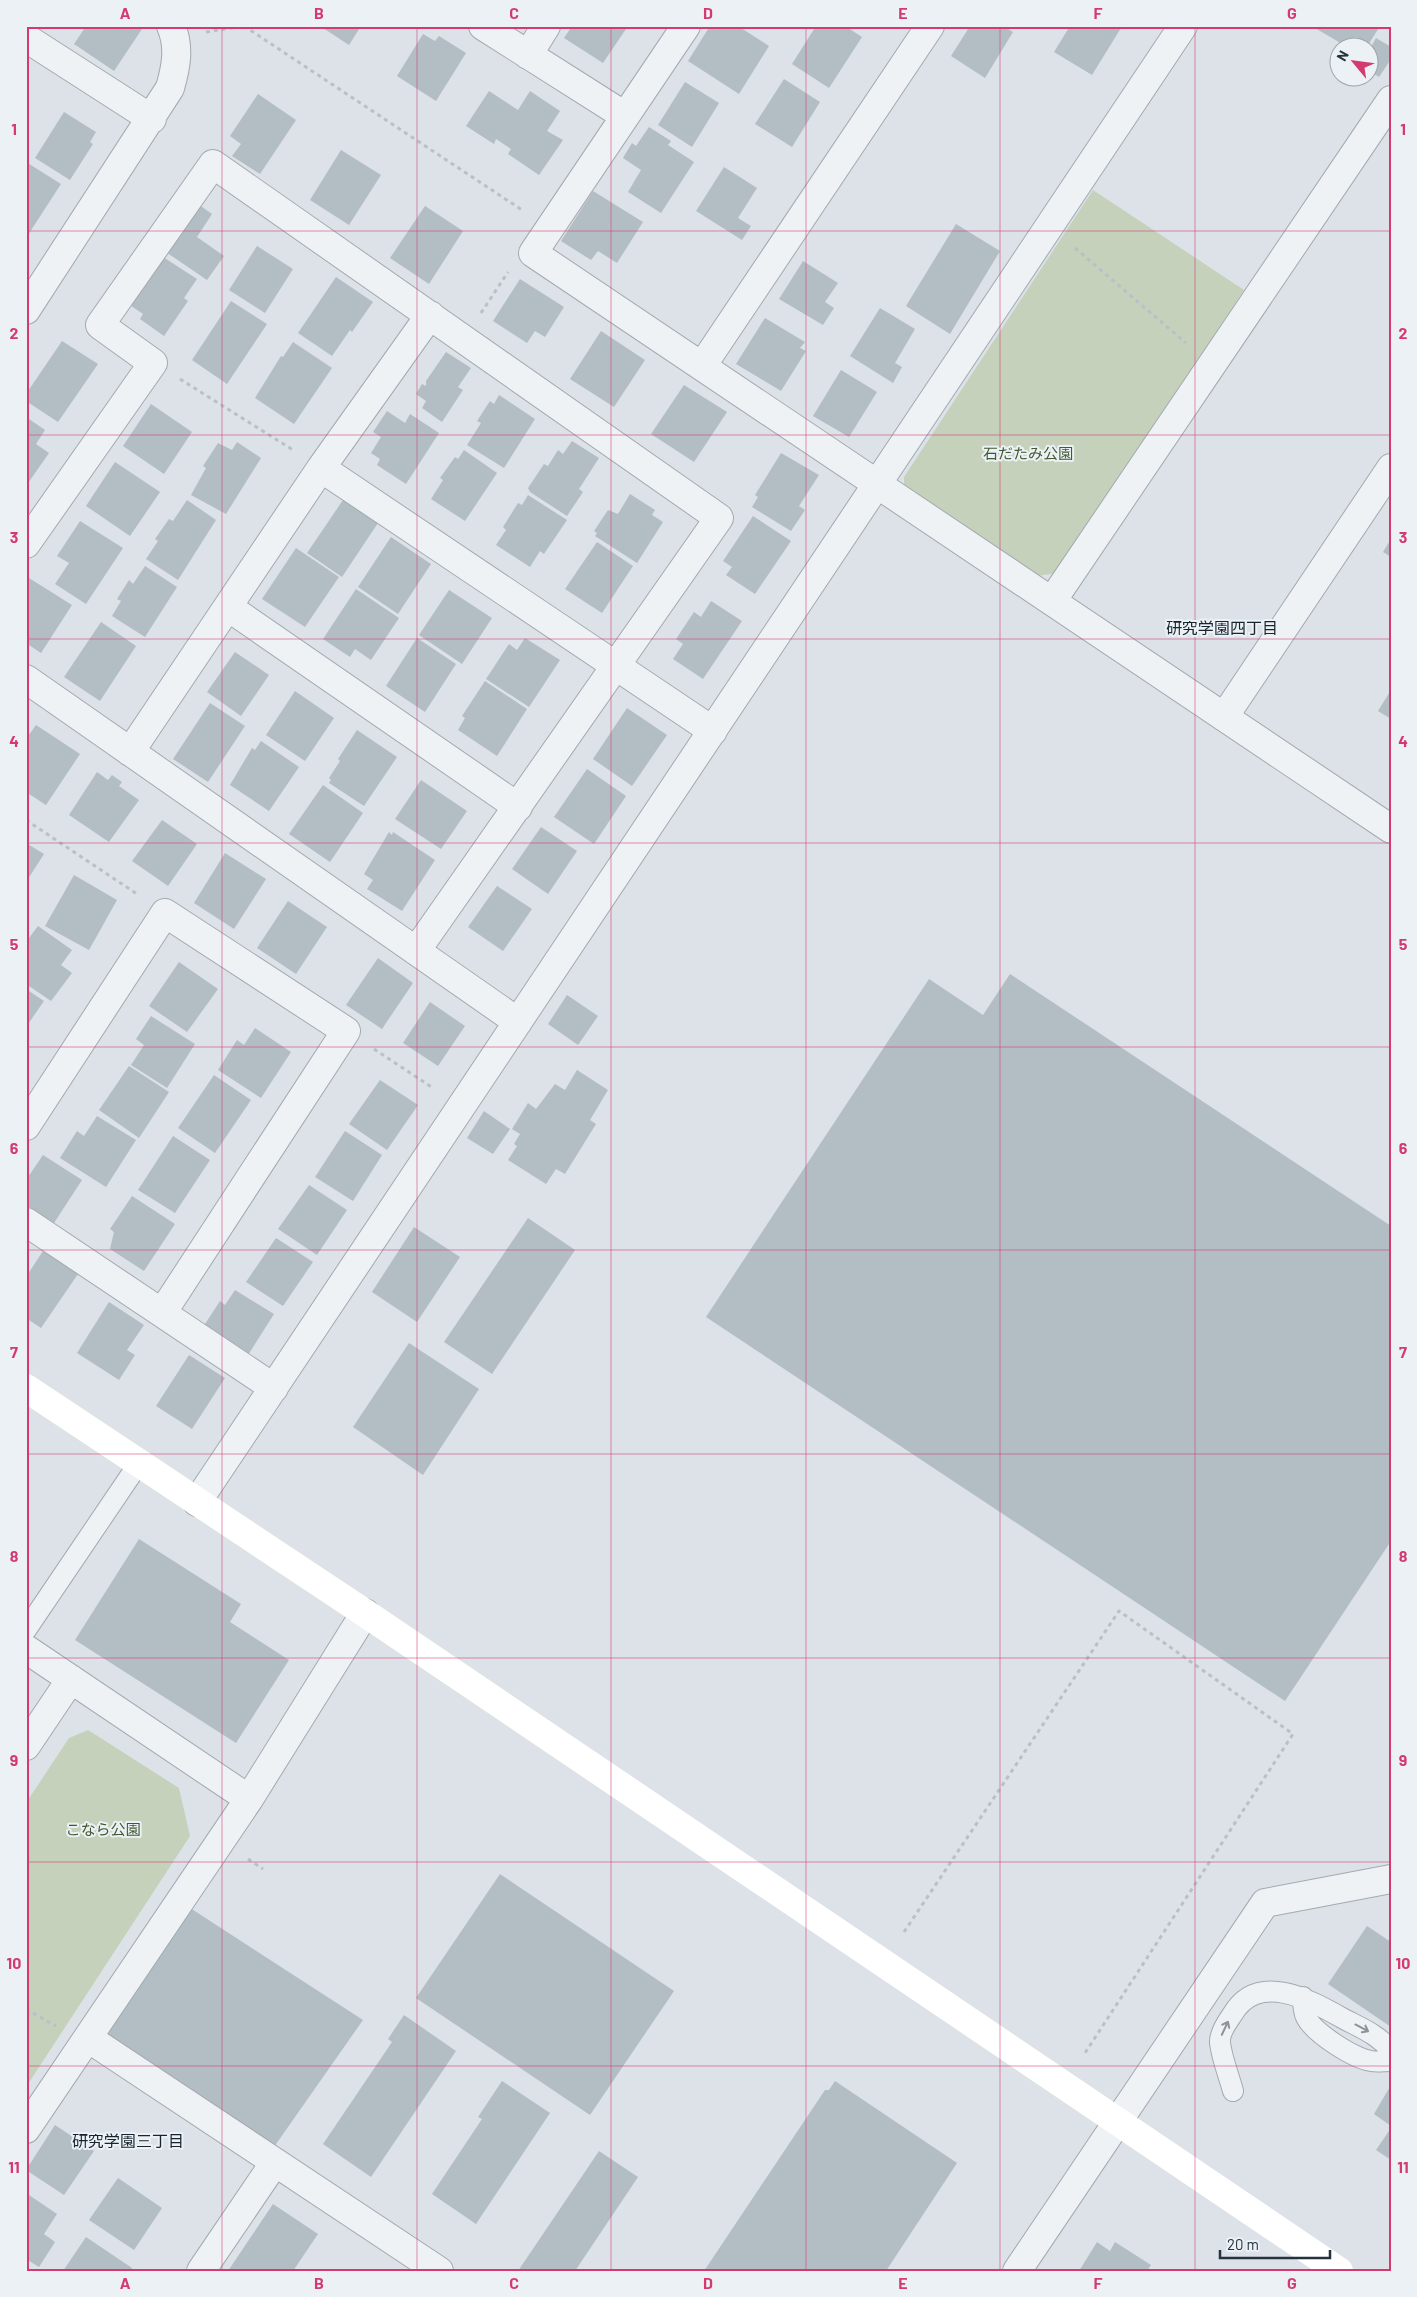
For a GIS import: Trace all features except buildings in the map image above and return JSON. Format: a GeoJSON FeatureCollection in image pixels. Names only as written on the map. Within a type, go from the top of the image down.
{"type":"FeatureCollection","features":[{"type":"Feature","properties":{"kind":"street"},"geometry":{"type":"LineString","coordinates":[[26,310],[34,281],[152,119],[170,88],[177,64],[176,38],[171,26]]}},
{"type":"Feature","properties":{"kind":"street"},"geometry":{"type":"LineString","coordinates":[[484,26],[625,116]]}},
{"type":"Feature","properties":{"kind":"street"},"geometry":{"type":"LineString","coordinates":[[528,55],[546,26]]}},
{"type":"Feature","properties":{"kind":"street"},"geometry":{"type":"LineString","coordinates":[[686,26],[533,253],[1391,829]]}},
{"type":"Feature","properties":{"kind":"street"},"geometry":{"type":"LineString","coordinates":[[702,366],[930,26]]}},
{"type":"Feature","properties":{"kind":"street"},"geometry":{"type":"LineString","coordinates":[[197,1502],[1183,26]]}},
{"type":"Feature","properties":{"kind":"street"},"geometry":{"type":"LineString","coordinates":[[26,38],[152,119]]}},
{"type":"Feature","properties":{"kind":"street"},"geometry":{"type":"LineString","coordinates":[[1052,601],[1391,100]]}},
{"type":"Feature","properties":{"kind":"street"},"geometry":{"type":"LineString","coordinates":[[26,544],[153,362],[100,325],[213,164],[719,518],[416,952]]}},
{"type":"Feature","properties":{"kind":"street"},"geometry":{"type":"LineString","coordinates":[[130,752],[321,468],[430,315]]}},
{"type":"Feature","properties":{"kind":"street"},"geometry":{"type":"LineString","coordinates":[[321,468],[713,731]]}},
{"type":"Feature","properties":{"kind":"street"},"geometry":{"type":"LineString","coordinates":[[1224,717],[1391,468]]}},
{"type":"Feature","properties":{"kind":"street"},"geometry":{"type":"LineString","coordinates":[[228,607],[518,807]]}},
{"type":"Feature","properties":{"kind":"street"},"geometry":{"type":"LineString","coordinates":[[26,679],[518,1022]]}},
{"type":"Feature","properties":{"kind":"street"},"geometry":{"type":"LineString","coordinates":[[26,1126],[165,913],[346,1031],[162,1313]]}},
{"type":"Feature","properties":{"kind":"street"},"geometry":{"type":"LineString","coordinates":[[26,1222],[274,1388]]}},
{"type":"Feature","properties":{"kind":"street"},"geometry":{"type":"LineString","coordinates":[[26,1388],[365,1613],[1339,2271]]}},
{"type":"Feature","properties":{"kind":"street"},"geometry":{"type":"LineString","coordinates":[[26,2129],[249,1799],[365,1613]]}},
{"type":"Feature","properties":{"kind":"street"},"geometry":{"type":"LineString","coordinates":[[26,1649],[249,1799]]}},
{"type":"Feature","properties":{"kind":"street"},"geometry":{"type":"LineString","coordinates":[[26,1746],[71,1679]]}},
{"type":"Feature","properties":{"kind":"street"},"geometry":{"type":"LineString","coordinates":[[1017,2271],[1266,1903],[1391,1879]]}},
{"type":"Feature","properties":{"kind":"street"},"geometry":{"type":"LineString","coordinates":[[88,2038],[439,2271]]}},
{"type":"Feature","properties":{"kind":"street"},"geometry":{"type":"LineString","coordinates":[[201,2271],[275,2162]]}},
{"type":"Feature","properties":{"kind":"lane"},"geometry":{"type":"LineString","coordinates":[[26,1630],[139,1463]]}},
{"type":"Feature","properties":{"kind":"lane"},"geometry":{"type":"LineString","coordinates":[[1233,2091],[1220,2041],[1225,2027],[1238,2005],[1250,1995],[1269,1992],[1303,1998],[1378,2037],[1391,2051]]}},
{"type":"Feature","properties":{"kind":"lane"},"geometry":{"type":"LineString","coordinates":[[1303,1998],[1304,2015],[1310,2024],[1322,2034],[1352,2054],[1370,2060],[1391,2061]]}},
{"type":"Feature","properties":{"kind":"path"},"geometry":{"type":"LineString","coordinates":[[244,26],[550,228]]}},
{"type":"Feature","properties":{"kind":"path"},"geometry":{"type":"LineString","coordinates":[[1048,228],[1212,364]]}},
{"type":"Feature","properties":{"kind":"path"},"geometry":{"type":"LineString","coordinates":[[464,339],[514,263],[533,253]]}},
{"type":"Feature","properties":{"kind":"path"},"geometry":{"type":"LineString","coordinates":[[153,362],[321,468]]}},
{"type":"Feature","properties":{"kind":"path"},"geometry":{"type":"LineString","coordinates":[[26,820],[165,913]]}},
{"type":"Feature","properties":{"kind":"path"},"geometry":{"type":"LineString","coordinates":[[346,1031],[461,1106]]}},
{"type":"Feature","properties":{"kind":"path"},"geometry":{"type":"LineString","coordinates":[[904,1932],[1119,1612],[1293,1734],[1085,2052]]}},
{"type":"Feature","properties":{"kind":"green space","name":"石だたみ公園"},"geometry":{"type":"Polygon","coordinates":[[[1093,190],[1244,290],[1058,573],[1037,576],[904,491],[904,477],[1093,190]]]}},
{"type":"Feature","properties":{"kind":"green space","name":"こなら公園"},"geometry":{"type":"Polygon","coordinates":[[[88,1730],[179,1788],[190,1836],[28,2084],[26,2083],[26,1803],[69,1738],[88,1730]]]}},
{"type":"Feature","properties":{"kind":"district","name":"研究学園四丁目"},"geometry":{"type":"Point","coordinates":[1222,628]}},
{"type":"Feature","properties":{"kind":"district","name":"研究学園三丁目"},"geometry":{"type":"Point","coordinates":[128,2141]}}]}
